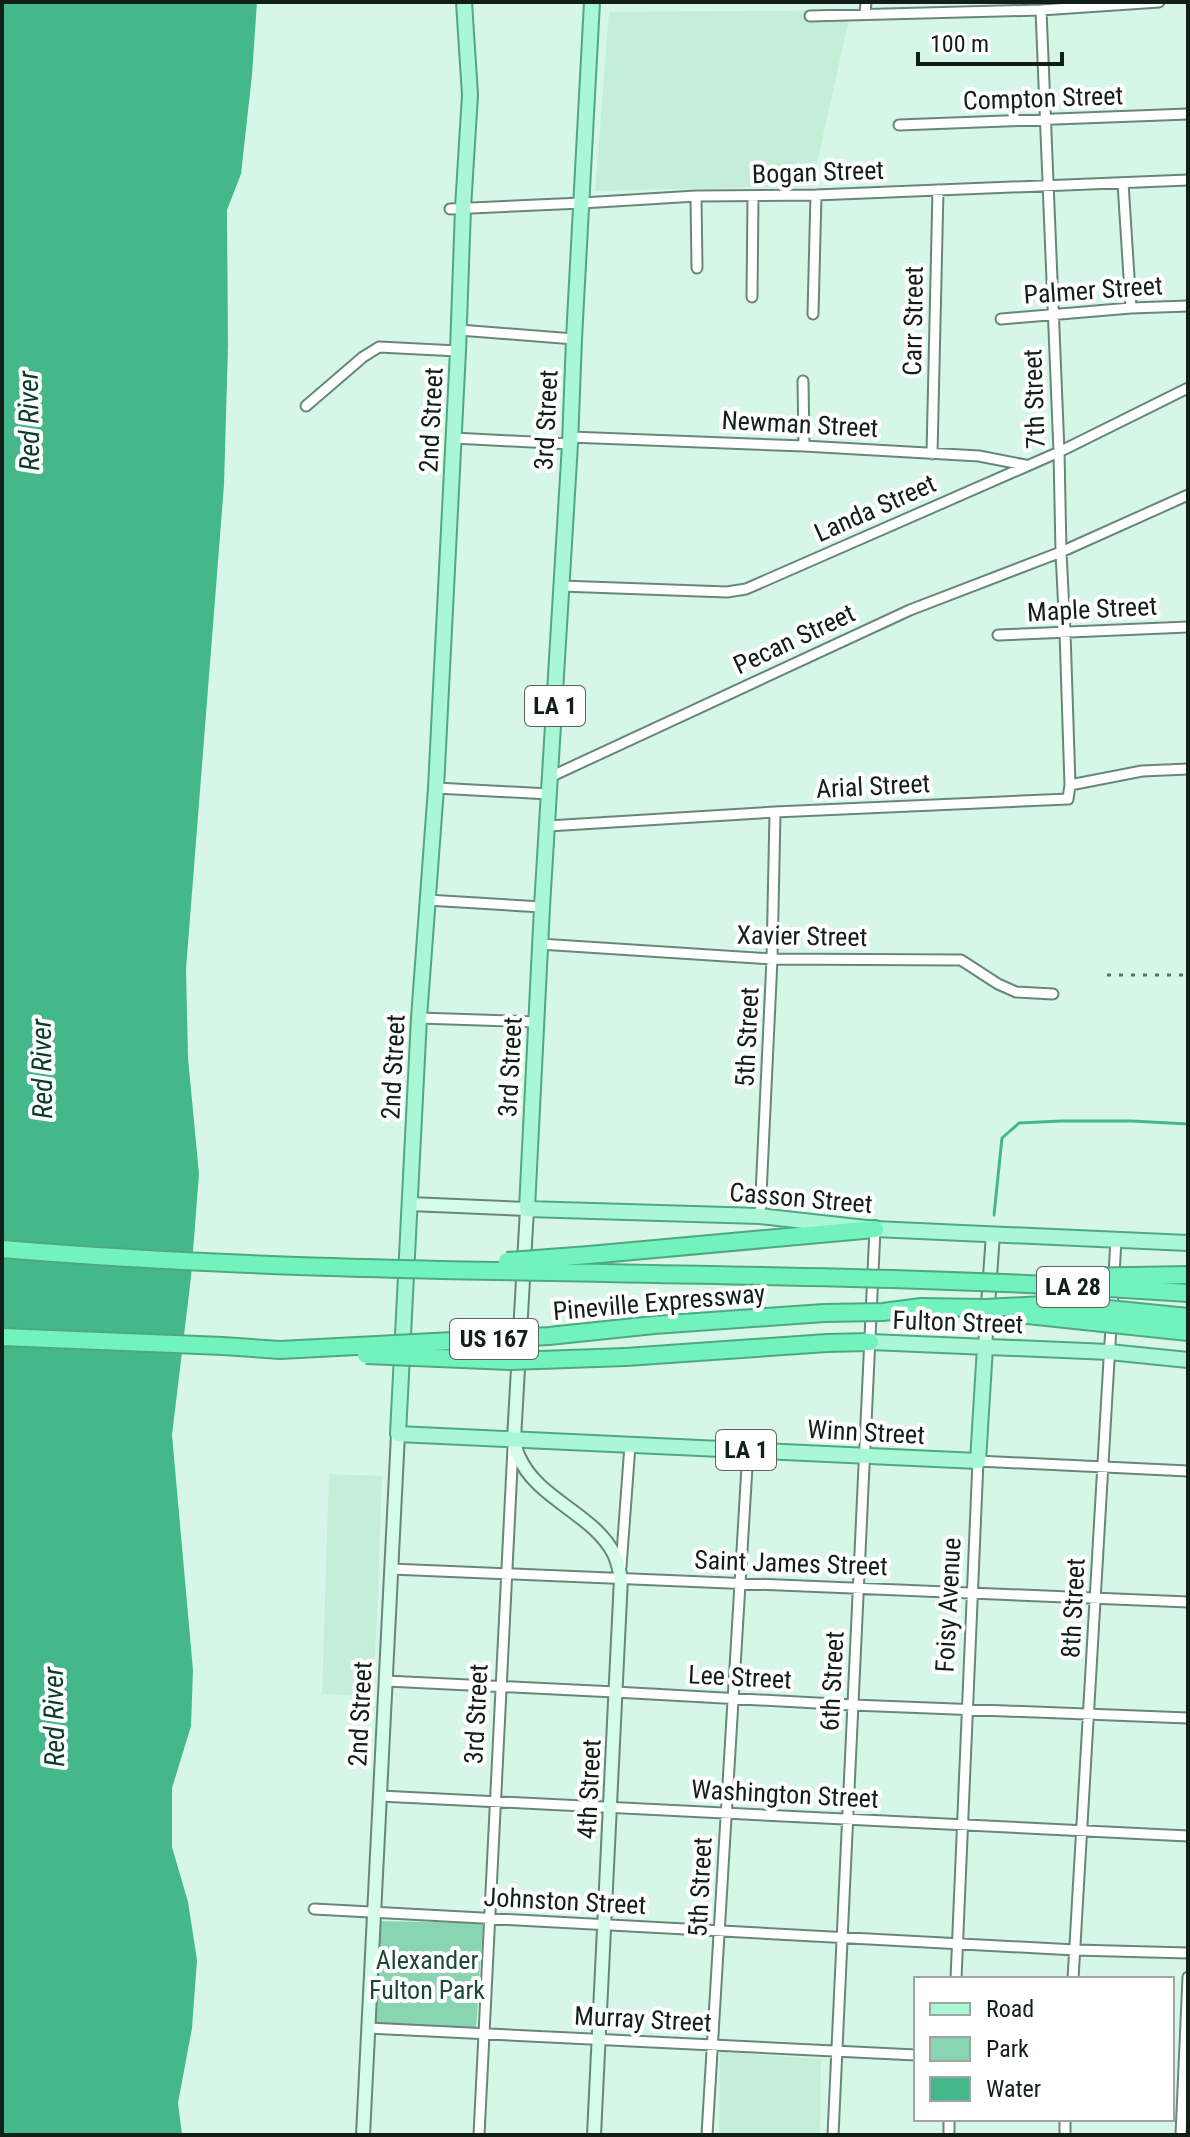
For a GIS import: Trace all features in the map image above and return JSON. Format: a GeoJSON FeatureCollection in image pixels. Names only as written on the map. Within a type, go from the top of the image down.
{"type":"FeatureCollection","features":[{"type":"Feature","properties":{"kind":"highway"},"geometry":{"type":"LineString","coordinates":[[388,1270],[875,1229]]}},
{"type":"Feature","properties":{"kind":"highway","name":"Pineville Expressway"},"geometry":{"type":"LineString","coordinates":[[2,1249],[94,1257],[388,1270],[592,1271],[957,1280]]}},
{"type":"Feature","properties":{"kind":"highway"},"geometry":{"type":"LineString","coordinates":[[957,1280],[1188,1275]]}},
{"type":"Feature","properties":{"kind":"highway","name":"LA 28"},"geometry":{"type":"LineString","coordinates":[[957,1280],[1188,1293]]}},
{"type":"Feature","properties":{"kind":"highway","name":"US 167"},"geometry":{"type":"LineString","coordinates":[[985,1308],[1058,1305],[1188,1317]]}},
{"type":"Feature","properties":{"kind":"highway","name":"Pineville Expressway"},"geometry":{"type":"LineString","coordinates":[[2,1337],[280,1350],[549,1336],[654,1325],[883,1312],[921,1307],[985,1308]]}},
{"type":"Feature","properties":{"kind":"highway","name":"LA 28"},"geometry":{"type":"LineString","coordinates":[[985,1308],[1014,1314],[1188,1332]]}},
{"type":"Feature","properties":{"kind":"highway"},"geometry":{"type":"LineString","coordinates":[[280,1350],[510,1361],[870,1342]]}},
{"type":"Feature","properties":{"kind":"main road","name":"2nd Street"},"geometry":{"type":"LineString","coordinates":[[363,2135],[419,1018],[436,788],[454,438],[459,330],[456,208],[470,95],[464,2]]}},
{"type":"Feature","properties":{"kind":"main road","name":"3rd Street"},"geometry":{"type":"LineString","coordinates":[[514,1439],[592,2]]}},
{"type":"Feature","properties":{"kind":"main road","name":"Casson Street"},"geometry":{"type":"LineString","coordinates":[[410,1204],[760,1216],[875,1229],[1188,1243]]}},
{"type":"Feature","properties":{"kind":"main road","name":"Foisy Avenue"},"geometry":{"type":"LineString","coordinates":[[978,1461],[993,1234]]}},
{"type":"Feature","properties":{"kind":"main road","name":"Fulton Street"},"geometry":{"type":"LineString","coordinates":[[870,1342],[1109,1352],[1188,1360]]}},
{"type":"Feature","properties":{"kind":"main road","name":"Winn Street"},"geometry":{"type":"LineString","coordinates":[[398,1434],[978,1461]]}},
{"type":"Feature","properties":{"kind":"main road"},"geometry":{"type":"LineString","coordinates":[[514,1439],[519,1459],[541,1486],[610,1546],[621,1578]]}},
{"type":"Feature","properties":{"kind":"main road","name":"4th Street"},"geometry":{"type":"LineString","coordinates":[[594,2135],[621,1578]]}},
{"type":"Feature","properties":{"kind":"street"},"geometry":{"type":"LineString","coordinates":[[865,14],[866,2]]}},
{"type":"Feature","properties":{"kind":"street"},"geometry":{"type":"LineString","coordinates":[[810,16],[1011,6],[1041,10],[1159,2]]}},
{"type":"Feature","properties":{"kind":"street","name":"7th Street"},"geometry":{"type":"LineString","coordinates":[[1041,10],[1070,785]]}},
{"type":"Feature","properties":{"kind":"street","name":"Compton Street"},"geometry":{"type":"LineString","coordinates":[[899,125],[1188,114]]}},
{"type":"Feature","properties":{"kind":"street","name":"Bogan Street"},"geometry":{"type":"LineString","coordinates":[[456,208],[696,196],[816,195],[1188,180]]}},
{"type":"Feature","properties":{"kind":"street"},"geometry":{"type":"LineString","coordinates":[[1123,183],[1131,308]]}},
{"type":"Feature","properties":{"kind":"street","name":"Carr Street"},"geometry":{"type":"LineString","coordinates":[[932,454],[938,190]]}},
{"type":"Feature","properties":{"kind":"street"},"geometry":{"type":"LineString","coordinates":[[813,314],[816,195]]}},
{"type":"Feature","properties":{"kind":"street"},"geometry":{"type":"LineString","coordinates":[[696,196],[697,268]]}},
{"type":"Feature","properties":{"kind":"street"},"geometry":{"type":"LineString","coordinates":[[752,297],[753,197]]}},
{"type":"Feature","properties":{"kind":"street","name":"Palmer Street"},"geometry":{"type":"LineString","coordinates":[[1001,319],[1188,306]]}},
{"type":"Feature","properties":{"kind":"street"},"geometry":{"type":"LineString","coordinates":[[459,330],[574,339]]}},
{"type":"Feature","properties":{"kind":"street"},"geometry":{"type":"LineString","coordinates":[[306,406],[379,347],[458,351]]}},
{"type":"Feature","properties":{"kind":"street"},"geometry":{"type":"LineString","coordinates":[[803,381],[804,446]]}},
{"type":"Feature","properties":{"kind":"street","name":"Landa Street"},"geometry":{"type":"LineString","coordinates":[[561,586],[727,592],[746,589],[1059,452],[1188,388]]}},
{"type":"Feature","properties":{"kind":"street","name":"Newman Street"},"geometry":{"type":"LineString","coordinates":[[454,438],[804,446],[979,456],[1027,466]]}},
{"type":"Feature","properties":{"kind":"street","name":"Pecan Street"},"geometry":{"type":"LineString","coordinates":[[550,777],[910,610],[1061,552],[1188,495]]}},
{"type":"Feature","properties":{"kind":"street","name":"Maple Street"},"geometry":{"type":"LineString","coordinates":[[998,635],[1188,627]]}},
{"type":"Feature","properties":{"kind":"street","name":"Arial Street"},"geometry":{"type":"LineString","coordinates":[[548,826],[1068,799],[1070,785],[1142,771],[1188,769]]}},
{"type":"Feature","properties":{"kind":"street"},"geometry":{"type":"LineString","coordinates":[[436,788],[549,794]]}},
{"type":"Feature","properties":{"kind":"street","name":"5th Street"},"geometry":{"type":"LineString","coordinates":[[760,1216],[772,959],[775,812]]}},
{"type":"Feature","properties":{"kind":"street"},"geometry":{"type":"LineString","coordinates":[[427,900],[542,907]]}},
{"type":"Feature","properties":{"kind":"street","name":"Xavier Street"},"geometry":{"type":"LineString","coordinates":[[540,944],[772,959],[961,960],[1016,992],[1053,994]]}},
{"type":"Feature","properties":{"kind":"street"},"geometry":{"type":"LineString","coordinates":[[419,1018],[536,1022]]}},
{"type":"Feature","properties":{"kind":"street","name":"6th Street"},"geometry":{"type":"LineString","coordinates":[[833,2135],[875,1229]]}},
{"type":"Feature","properties":{"kind":"street","name":"8th Street"},"geometry":{"type":"LineString","coordinates":[[1073,1977],[1116,1240]]}},
{"type":"Feature","properties":{"kind":"street","name":"3rd Street"},"geometry":{"type":"LineString","coordinates":[[479,2135],[514,1439]]}},
{"type":"Feature","properties":{"kind":"street","name":"4th Street"},"geometry":{"type":"LineString","coordinates":[[621,1578],[630,1445]]}},
{"type":"Feature","properties":{"kind":"street","name":"5th Street"},"geometry":{"type":"LineString","coordinates":[[707,2135],[748,1450]]}},
{"type":"Feature","properties":{"kind":"street","name":"Winn Street"},"geometry":{"type":"LineString","coordinates":[[978,1461],[1188,1471]]}},
{"type":"Feature","properties":{"kind":"street","name":"Foisy Avenue"},"geometry":{"type":"LineString","coordinates":[[956,1977],[978,1461]]}},
{"type":"Feature","properties":{"kind":"street","name":"Saint James Street"},"geometry":{"type":"LineString","coordinates":[[391,1569],[1188,1602]]}},
{"type":"Feature","properties":{"kind":"street","name":"Lee Street"},"geometry":{"type":"LineString","coordinates":[[386,1681],[853,1705],[1188,1718]]}},
{"type":"Feature","properties":{"kind":"street","name":"Washington Street"},"geometry":{"type":"LineString","coordinates":[[380,1796],[1188,1836]]}},
{"type":"Feature","properties":{"kind":"street","name":"Johnston Street"},"geometry":{"type":"LineString","coordinates":[[314,1909],[1075,1950]]}},
{"type":"Feature","properties":{"kind":"street"},"geometry":{"type":"LineString","coordinates":[[1075,1950],[1188,1953]]}},
{"type":"Feature","properties":{"kind":"street"},"geometry":{"type":"LineString","coordinates":[[1181,2135],[1188,1977]]}},
{"type":"Feature","properties":{"kind":"street","name":"Murray Street"},"geometry":{"type":"LineString","coordinates":[[368,2028],[914,2055]]}},
{"type":"Feature","properties":{"kind":"shaded area"},"geometry":{"type":"Polygon","coordinates":[[[851,10],[812,186],[595,191],[609,12],[851,10]]]}},
{"type":"Feature","properties":{"kind":"shaded area"},"geometry":{"type":"Polygon","coordinates":[[[329,1474],[382,1476],[372,1696],[322,1694],[329,1474]]]}},
{"type":"Feature","properties":{"kind":"shaded area"},"geometry":{"type":"Polygon","coordinates":[[[720,2052],[821,2059],[820,2135],[719,2135],[720,2052]]]}},
{"type":"Feature","properties":{"kind":"green space","name":"Alexander Fulton Park"},"geometry":{"type":"Polygon","coordinates":[[[376,1921],[483,1923],[476,2031],[370,2027],[376,1921]]]}},
{"type":"Feature","properties":{"kind":"water","name":"Red River"},"geometry":{"type":"Polygon","coordinates":[[[2,2],[257,2],[241,174],[227,210],[228,346],[224,485],[186,969],[188,1058],[199,1174],[191,1277],[172,1435],[193,1670],[191,1726],[172,1788],[172,1847],[188,1902],[197,1960],[192,2028],[178,2103],[182,2135],[2,2135],[2,2]]]}},
{"type":"Feature","properties":{"kind":"waterway"},"geometry":{"type":"LineString","coordinates":[[994,1215],[1002,1138],[1019,1123],[1132,1121],[1188,1124]]}},
{"type":"Feature","properties":{"kind":"railway"},"geometry":{"type":"LineString","coordinates":[[1107,975],[1188,975]]}}]}
